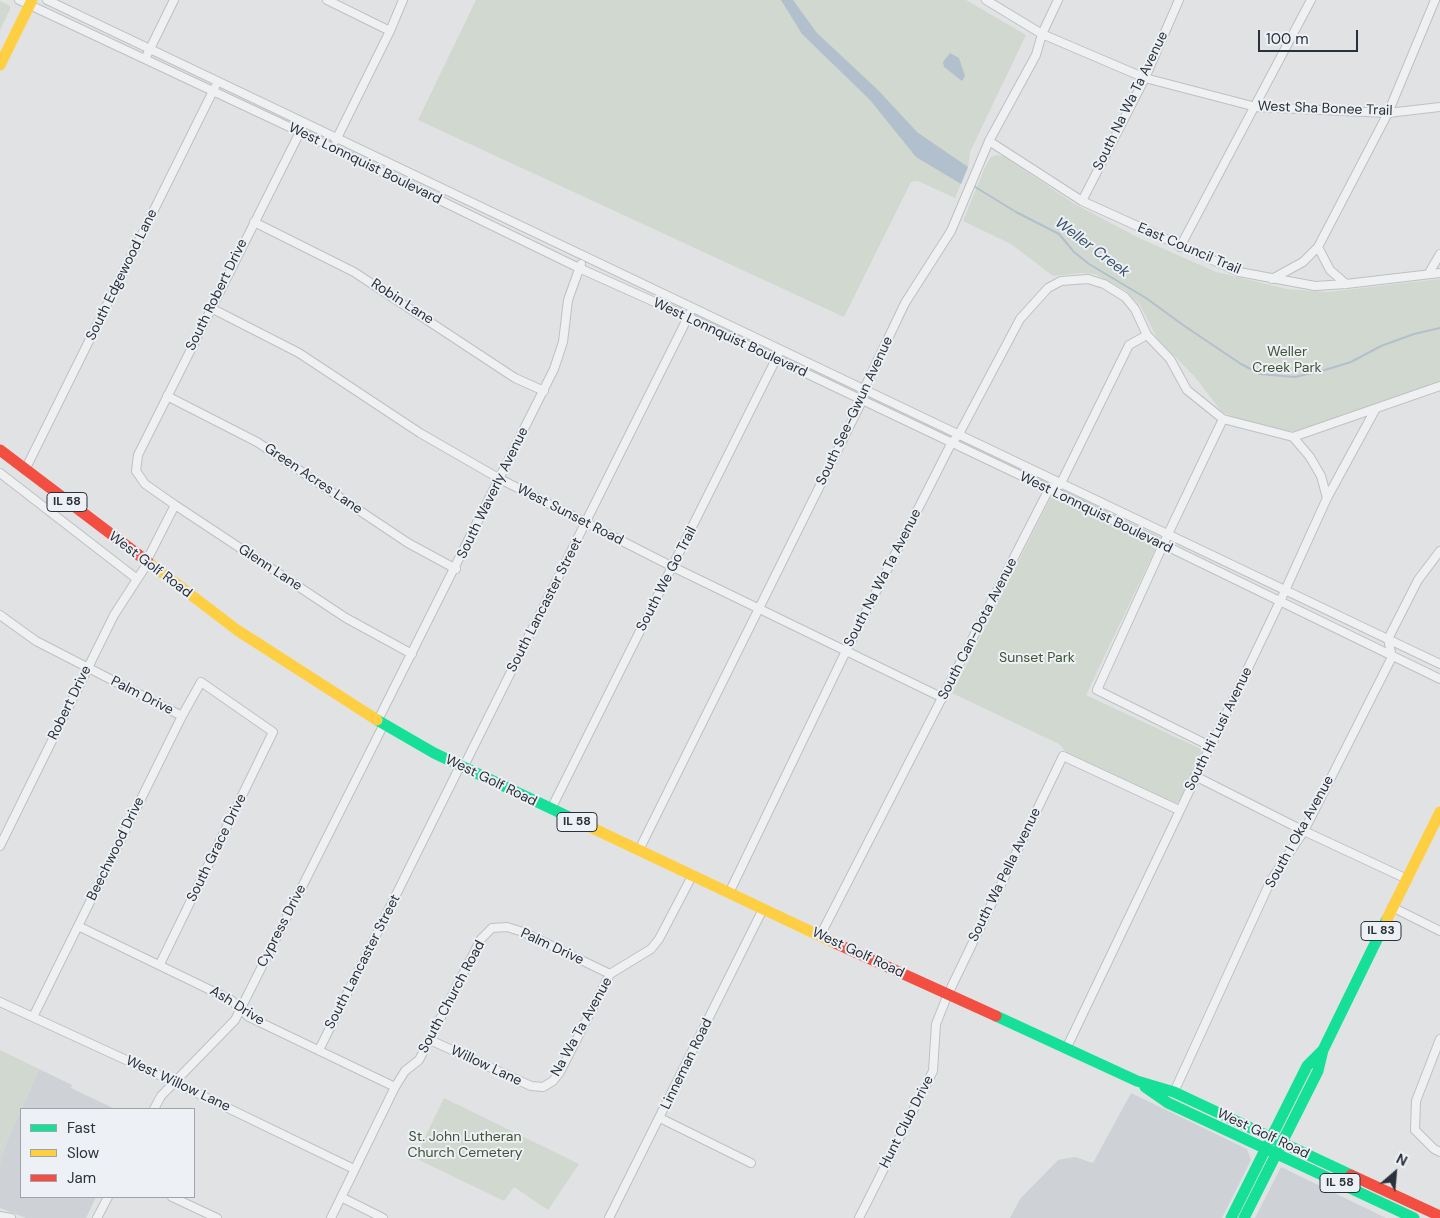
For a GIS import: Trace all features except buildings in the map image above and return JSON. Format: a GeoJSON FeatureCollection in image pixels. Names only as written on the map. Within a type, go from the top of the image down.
{"type":"FeatureCollection","features":[{"type":"Feature","properties":{"kind":"main road"},"geometry":{"type":"LineString","coordinates":[[0,65],[27,2]]}},
{"type":"Feature","properties":{"kind":"main road","name":"West Golf Road"},"geometry":{"type":"LineString","coordinates":[[0,450],[146,563],[269,652],[381,722],[462,767],[820,936],[1138,1082],[1168,1103],[1414,1218]]}},
{"type":"Feature","properties":{"kind":"main road","name":"IL 83"},"geometry":{"type":"LineString","coordinates":[[1231,1218],[1271,1151],[1282,1143],[1318,1072],[1323,1050],[1440,812]]}},
{"type":"Feature","properties":{"kind":"main road","name":"IL 83"},"geometry":{"type":"LineString","coordinates":[[1244,1218],[1271,1151],[1271,1138],[1307,1066],[1323,1050]]}},
{"type":"Feature","properties":{"kind":"main road","name":"West Golf Road"},"geometry":{"type":"LineString","coordinates":[[1138,1082],[1174,1092],[1440,1216]]}},
{"type":"Feature","properties":{"kind":"street","name":"West Lonnquist Boulevard"},"geometry":{"type":"LineString","coordinates":[[47,0],[218,80],[583,257],[781,348],[1060,485],[1286,589],[1440,664]]}},
{"type":"Feature","properties":{"kind":"street"},"geometry":{"type":"LineString","coordinates":[[145,59],[174,0]]}},
{"type":"Feature","properties":{"kind":"street"},"geometry":{"type":"LineString","coordinates":[[327,0],[390,31]]}},
{"type":"Feature","properties":{"kind":"street"},"geometry":{"type":"LineString","coordinates":[[332,148],[390,31],[403,0]]}},
{"type":"Feature","properties":{"kind":"street","name":"West Sha Bonee Trail"},"geometry":{"type":"LineString","coordinates":[[986,0],[1042,34],[1145,78],[1256,107],[1388,113],[1440,107]]}},
{"type":"Feature","properties":{"kind":"street","name":"South See-Gwun Avenue"},"geometry":{"type":"LineString","coordinates":[[638,850],[862,401],[864,388],[905,304],[951,231],[990,141],[1036,55],[1042,34],[1058,0]]}},
{"type":"Feature","properties":{"kind":"street","name":"South Na Wa Ta Avenue"},"geometry":{"type":"LineString","coordinates":[[1082,201],[1145,78],[1179,0]]}},
{"type":"Feature","properties":{"kind":"street"},"geometry":{"type":"LineString","coordinates":[[1180,247],[1256,107],[1311,0]]}},
{"type":"Feature","properties":{"kind":"street"},"geometry":{"type":"LineString","coordinates":[[1272,279],[1304,262],[1318,247],[1388,113],[1435,0]]}},
{"type":"Feature","properties":{"kind":"street","name":"West Lonnquist Boulevard"},"geometry":{"type":"LineString","coordinates":[[27,2],[579,268],[688,317],[951,444],[1049,489],[1440,679]]}},
{"type":"Feature","properties":{"kind":"street","name":"South Edgewood Lane"},"geometry":{"type":"LineString","coordinates":[[25,470],[218,80]]}},
{"type":"Feature","properties":{"kind":"street","name":"South Robert Drive"},"geometry":{"type":"LineString","coordinates":[[136,471],[138,455],[305,122]]}},
{"type":"Feature","properties":{"kind":"street","name":"East Council Trail"},"geometry":{"type":"LineString","coordinates":[[990,141],[1082,201],[1180,247],[1239,272],[1316,286],[1440,273]]}},
{"type":"Feature","properties":{"kind":"street","name":"Robin Lane"},"geometry":{"type":"LineString","coordinates":[[254,222],[354,272],[516,378],[544,390]]}},
{"type":"Feature","properties":{"kind":"street"},"geometry":{"type":"LineString","coordinates":[[1318,247],[1330,270],[1346,284]]}},
{"type":"Feature","properties":{"kind":"street"},"geometry":{"type":"LineString","coordinates":[[1429,273],[1440,254]]}},
{"type":"Feature","properties":{"kind":"street","name":"South Waverly Avenue"},"geometry":{"type":"LineString","coordinates":[[381,722],[412,654],[456,569],[560,354],[568,300],[583,257]]}},
{"type":"Feature","properties":{"kind":"street","name":"South Na Wa Ta Avenue"},"geometry":{"type":"LineString","coordinates":[[729,893],[846,650],[951,444],[959,434],[1020,320],[1038,296],[1061,281],[1088,279],[1112,289],[1124,297],[1135,309],[1147,335]]}},
{"type":"Feature","properties":{"kind":"street","name":"South Lancaster Street"},"geometry":{"type":"LineString","coordinates":[[319,1050],[586,524],[693,306]]}},
{"type":"Feature","properties":{"kind":"street","name":"West Sunset Road"},"geometry":{"type":"LineString","coordinates":[[211,308],[299,353],[444,448],[500,479],[586,524],[943,698]]}},
{"type":"Feature","properties":{"kind":"street"},"geometry":{"type":"LineString","coordinates":[[1049,489],[1060,485],[1129,345],[1147,335],[1170,359],[1187,390],[1223,419],[1293,437],[1440,386]]}},
{"type":"Feature","properties":{"kind":"street","name":"South We Go Trail"},"geometry":{"type":"LineString","coordinates":[[551,809],[781,348]]}},
{"type":"Feature","properties":{"kind":"street","name":"Green Acres Lane"},"geometry":{"type":"LineString","coordinates":[[167,396],[258,442],[408,543],[456,569]]}},
{"type":"Feature","properties":{"kind":"street","name":"South Hi Lusi Avenue"},"geometry":{"type":"LineString","coordinates":[[1066,1048],[1280,602],[1327,498],[1375,410]]}},
{"type":"Feature","properties":{"kind":"street"},"geometry":{"type":"LineString","coordinates":[[1210,746],[1097,690],[1223,419]]}},
{"type":"Feature","properties":{"kind":"street"},"geometry":{"type":"LineString","coordinates":[[1293,437],[1310,457],[1322,476],[1327,498]]}},
{"type":"Feature","properties":{"kind":"street","name":"Glenn Lane"},"geometry":{"type":"LineString","coordinates":[[136,471],[145,484],[175,505],[346,618],[412,654]]}},
{"type":"Feature","properties":{"kind":"street","name":"West Golf Road"},"geometry":{"type":"LineString","coordinates":[[0,473],[137,579]]}},
{"type":"Feature","properties":{"kind":"street","name":"South Can-Dota Avenue"},"geometry":{"type":"LineString","coordinates":[[820,936],[1049,489]]}},
{"type":"Feature","properties":{"kind":"street","name":"Robert Drive"},"geometry":{"type":"LineString","coordinates":[[0,846],[114,615],[146,563],[175,505]]}},
{"type":"Feature","properties":{"kind":"street"},"geometry":{"type":"LineString","coordinates":[[1392,657],[1388,640],[1418,580],[1440,551]]}},
{"type":"Feature","properties":{"kind":"street","name":"Palm Drive"},"geometry":{"type":"LineString","coordinates":[[0,615],[36,641],[182,716]]}},
{"type":"Feature","properties":{"kind":"street","name":"South I Oka Avenue"},"geometry":{"type":"LineString","coordinates":[[1174,1092],[1271,880],[1304,831],[1392,657]]}},
{"type":"Feature","properties":{"kind":"street","name":"Beechwood Drive"},"geometry":{"type":"LineString","coordinates":[[33,1017],[182,716],[201,682],[274,732]]}},
{"type":"Feature","properties":{"kind":"street","name":"Cypress Drive"},"geometry":{"type":"LineString","coordinates":[[155,1108],[161,1096],[225,1032],[241,1008],[381,722]]}},
{"type":"Feature","properties":{"kind":"street","name":"South Grace Drive"},"geometry":{"type":"LineString","coordinates":[[160,964],[274,732]]}},
{"type":"Feature","properties":{"kind":"street","name":"South Wa Pella Avenue"},"geometry":{"type":"LineString","coordinates":[[948,994],[1063,756],[1179,810]]}},
{"type":"Feature","properties":{"kind":"street"},"geometry":{"type":"LineString","coordinates":[[1195,776],[1304,831],[1407,878]]}},
{"type":"Feature","properties":{"kind":"street","name":"Na Wa Ta Avenue"},"geometry":{"type":"LineString","coordinates":[[543,1087],[553,1081],[560,1072],[610,974],[650,950],[692,876]]}},
{"type":"Feature","properties":{"kind":"street"},"geometry":{"type":"LineString","coordinates":[[1392,907],[1440,931]]}},
{"type":"Feature","properties":{"kind":"street","name":"Linneman Road"},"geometry":{"type":"LineString","coordinates":[[609,1218],[763,909]]}},
{"type":"Feature","properties":{"kind":"street","name":"Ash Drive"},"geometry":{"type":"LineString","coordinates":[[78,926],[160,964],[231,1000],[249,1016],[396,1087]]}},
{"type":"Feature","properties":{"kind":"street","name":"Palm Drive"},"geometry":{"type":"LineString","coordinates":[[492,928],[507,927],[523,932],[610,974]]}},
{"type":"Feature","properties":{"kind":"street","name":"South Church Road"},"geometry":{"type":"LineString","coordinates":[[354,1169],[405,1071],[419,1060],[481,939],[492,928]]}},
{"type":"Feature","properties":{"kind":"street","name":"Hunt Club Drive"},"geometry":{"type":"LineString","coordinates":[[859,1218],[933,1071],[936,1024],[948,994]]}},
{"type":"Feature","properties":{"kind":"street","name":"West Willow Lane"},"geometry":{"type":"LineString","coordinates":[[0,1002],[174,1082],[354,1169]]}},
{"type":"Feature","properties":{"kind":"street"},"geometry":{"type":"LineString","coordinates":[[1440,1039],[1416,1101],[1415,1130],[1434,1149],[1440,1152]]}},
{"type":"Feature","properties":{"kind":"street","name":"Willow Lane"},"geometry":{"type":"LineString","coordinates":[[430,1040],[531,1086],[543,1087]]}},
{"type":"Feature","properties":{"kind":"street"},"geometry":{"type":"LineString","coordinates":[[660,1118],[751,1163]]}},
{"type":"Feature","properties":{"kind":"street"},"geometry":{"type":"LineString","coordinates":[[330,1218],[354,1169]]}},
{"type":"Feature","properties":{"kind":"street"},"geometry":{"type":"LineString","coordinates":[[341,1197],[383,1218]]}},
{"type":"Feature","properties":{"kind":"street"},"geometry":{"type":"LineString","coordinates":[[97,1218],[107,1198]]}},
{"type":"Feature","properties":{"kind":"street"},"geometry":{"type":"LineString","coordinates":[[174,1198],[200,1215],[217,1218]]}},
{"type":"Feature","properties":{"kind":"street"},"geometry":{"type":"LineString","coordinates":[[0,1216],[10,1218]]}},
{"type":"Feature","properties":{"kind":"shaded area"},"geometry":{"type":"Polygon","coordinates":[[[39,1069],[72,1085],[71,1088],[113,1108],[21,1108],[39,1069]]]}},
{"type":"Feature","properties":{"kind":"shaded area"},"geometry":{"type":"Polygon","coordinates":[[[1131,1093],[1247,1149],[1251,1160],[1222,1218],[1010,1218],[1020,1199],[1058,1160],[1075,1157],[1093,1163],[1131,1093]]]}},
{"type":"Feature","properties":{"kind":"shaded area"},"geometry":{"type":"Polygon","coordinates":[[[20,1111],[20,1198],[96,1198],[86,1218],[26,1218],[0,1208],[0,1163],[6,1143],[20,1111]]]}},
{"type":"Feature","properties":{"kind":"shaded area"},"geometry":{"type":"Polygon","coordinates":[[[1281,1167],[1386,1218],[1255,1218],[1281,1167]]]}},
{"type":"Feature","properties":{"kind":"green space"},"geometry":{"type":"Polygon","coordinates":[[[476,0],[966,0],[1026,35],[970,152],[968,167],[955,198],[918,181],[911,182],[844,317],[418,120],[476,0]]]}},
{"type":"Feature","properties":{"kind":"green space"},"geometry":{"type":"Polygon","coordinates":[[[0,1],[10,6],[10,9],[0,30],[0,1]]]}},
{"type":"Feature","properties":{"kind":"green space","name":"Weller Creek Park"},"geometry":{"type":"Polygon","coordinates":[[[1003,156],[1073,203],[1137,237],[1216,272],[1287,289],[1328,292],[1440,279],[1440,381],[1297,431],[1284,431],[1233,417],[1221,411],[1195,377],[1157,338],[1140,305],[1125,290],[1095,274],[1081,273],[1053,276],[1011,244],[963,221],[986,165],[991,157],[1003,156]]]}},
{"type":"Feature","properties":{"kind":"green space","name":"Sunset Park"},"geometry":{"type":"Polygon","coordinates":[[[1052,495],[1154,544],[1155,550],[1086,695],[1201,749],[1202,755],[1179,801],[1176,803],[1171,803],[1067,753],[1059,744],[952,693],[1052,495]]]}},
{"type":"Feature","properties":{"kind":"green space"},"geometry":{"type":"Polygon","coordinates":[[[0,1050],[39,1069],[20,1108],[0,1163],[0,1050]]]}},
{"type":"Feature","properties":{"kind":"green space","name":"St. John Lutheran Church Cemetery"},"geometry":{"type":"Polygon","coordinates":[[[444,1098],[579,1164],[548,1210],[514,1187],[504,1201],[415,1158],[444,1098]]]}},
{"type":"Feature","properties":{"kind":"water"},"geometry":{"type":"Polygon","coordinates":[[[781,0],[793,0],[817,33],[878,90],[917,132],[968,167],[961,184],[916,157],[870,100],[802,34],[781,0]]]}},
{"type":"Feature","properties":{"kind":"water"},"geometry":{"type":"Polygon","coordinates":[[[950,53],[959,58],[965,76],[962,81],[944,67],[943,62],[950,53]]]}},
{"type":"Feature","properties":{"kind":"waterway","name":"Weller Creek"},"geometry":{"type":"LineString","coordinates":[[972,185],[1016,212],[1059,234],[1074,252],[1089,264],[1146,298],[1241,364],[1260,374],[1295,377],[1325,370],[1351,362],[1381,346],[1414,334],[1440,328]]}},
{"type":"Feature","properties":{"kind":"traffic: fast"},"geometry":{"type":"LineString","coordinates":[[377,720],[434,753],[588,826]]}},
{"type":"Feature","properties":{"kind":"traffic: fast"},"geometry":{"type":"LineString","coordinates":[[1244,1218],[1318,1071],[1323,1050],[1387,919]]}},
{"type":"Feature","properties":{"kind":"traffic: fast"},"geometry":{"type":"LineString","coordinates":[[996,1016],[1137,1081],[1174,1092],[1351,1175]]}},
{"type":"Feature","properties":{"kind":"traffic: fast"},"geometry":{"type":"LineString","coordinates":[[1231,1218],[1307,1066],[1323,1050]]}},
{"type":"Feature","properties":{"kind":"traffic: fast"},"geometry":{"type":"LineString","coordinates":[[1145,1087],[1168,1103],[1414,1218]]}},
{"type":"Feature","properties":{"kind":"traffic: slow"},"geometry":{"type":"LineString","coordinates":[[0,65],[32,0]]}},
{"type":"Feature","properties":{"kind":"traffic: slow"},"geometry":{"type":"LineString","coordinates":[[148,562],[237,630],[377,720]]}},
{"type":"Feature","properties":{"kind":"traffic: slow"},"geometry":{"type":"LineString","coordinates":[[1387,919],[1440,812]]}},
{"type":"Feature","properties":{"kind":"traffic: slow"},"geometry":{"type":"LineString","coordinates":[[588,826],[835,943]]}},
{"type":"Feature","properties":{"kind":"traffic: jam"},"geometry":{"type":"LineString","coordinates":[[0,450],[148,562]]}},
{"type":"Feature","properties":{"kind":"traffic: jam"},"geometry":{"type":"LineString","coordinates":[[835,943],[996,1016]]}},
{"type":"Feature","properties":{"kind":"traffic: jam"},"geometry":{"type":"LineString","coordinates":[[1351,1175],[1440,1216]]}}]}
